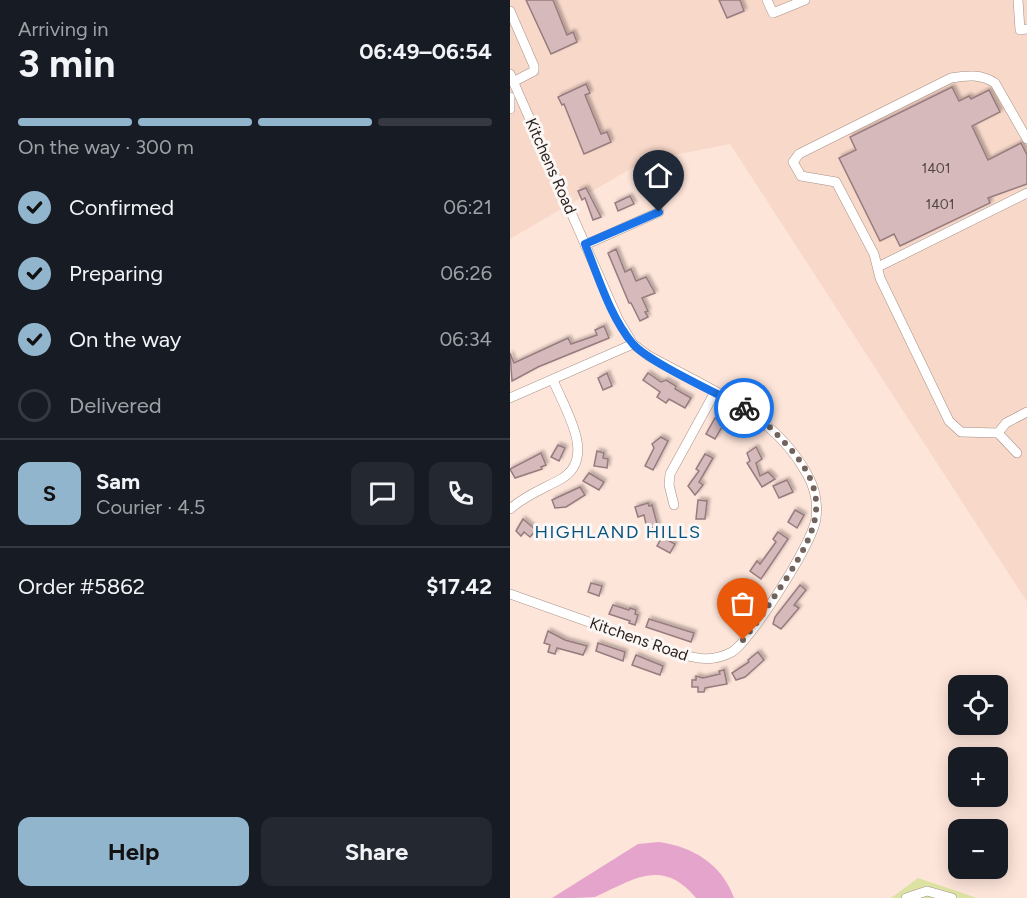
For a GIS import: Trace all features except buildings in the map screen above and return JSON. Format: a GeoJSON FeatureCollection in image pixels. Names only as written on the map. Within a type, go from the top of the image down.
{"type":"FeatureCollection","features":[{"type":"Feature","properties":{"kind":"street"},"geometry":{"type":"LineString","coordinates":[[767,0],[773,13],[805,0]]}},
{"type":"Feature","properties":{"kind":"street"},"geometry":{"type":"LineString","coordinates":[[1021,5],[1020,30],[1027,29]]}},
{"type":"Feature","properties":{"kind":"street"},"geometry":{"type":"LineString","coordinates":[[510,11],[534,66],[534,71],[512,78]]}},
{"type":"Feature","properties":{"kind":"street"},"geometry":{"type":"LineString","coordinates":[[1017,453],[998,433],[961,432],[949,421],[880,278],[874,254],[836,182],[801,176],[793,162],[799,154],[951,78],[965,75],[987,78],[995,83],[1027,139]]}},
{"type":"Feature","properties":{"kind":"street","name":"Kitchens Road"},"geometry":{"type":"LineString","coordinates":[[510,594],[699,660],[714,659],[734,651],[753,629],[809,543],[816,520],[816,495],[808,475],[793,452],[764,421],[649,356],[633,344],[618,319],[512,78]]}},
{"type":"Feature","properties":{"kind":"street"},"geometry":{"type":"LineString","coordinates":[[510,97],[510,109]]}},
{"type":"Feature","properties":{"kind":"street"},"geometry":{"type":"LineString","coordinates":[[878,267],[1027,192]]}},
{"type":"Feature","properties":{"kind":"street"},"geometry":{"type":"LineString","coordinates":[[585,244],[659,212]]}},
{"type":"Feature","properties":{"kind":"street"},"geometry":{"type":"LineString","coordinates":[[510,398],[633,344]]}},
{"type":"Feature","properties":{"kind":"street"},"geometry":{"type":"LineString","coordinates":[[510,510],[522,499],[562,479],[572,471],[578,461],[577,440],[553,380]]}},
{"type":"Feature","properties":{"kind":"street"},"geometry":{"type":"LineString","coordinates":[[674,505],[669,474],[715,392]]}},
{"type":"Feature","properties":{"kind":"street"},"geometry":{"type":"LineString","coordinates":[[998,433],[1006,423],[1027,412]]}},
{"type":"Feature","properties":{"kind":"street"},"geometry":{"type":"LineString","coordinates":[[906,898],[927,891],[951,898]]}},
{"type":"Feature","properties":{"kind":"shaded area"},"geometry":{"type":"Polygon","coordinates":[[[510,0],[1027,0],[1027,602],[730,144],[644,161],[510,239],[510,0]]]}},
{"type":"Feature","properties":{"kind":"shaded area"},"geometry":{"type":"Polygon","coordinates":[[[659,842],[683,848],[705,859],[722,876],[734,898],[696,898],[683,885],[671,878],[659,875],[635,879],[595,897],[552,898],[638,844],[659,842]]]}},
{"type":"Feature","properties":{"kind":"green space"},"geometry":{"type":"Polygon","coordinates":[[[918,878],[977,898],[891,898],[918,878]]]}},
{"type":"Feature","properties":{"kind":"way so far"},"geometry":{"type":"LineString","coordinates":[[743,640],[753,629],[809,543],[816,520],[816,495],[808,475],[793,452],[764,421],[744,408]]}},
{"type":"Feature","properties":{"kind":"district","name":"HIGHLAND HILLS"},"geometry":{"type":"Point","coordinates":[618,532]}},
{"type":"Feature","properties":{"kind":"route"},"geometry":{"type":"LineString","coordinates":[[659,212],[585,244],[603,288],[633,344],[649,356],[744,408]]}}]}
